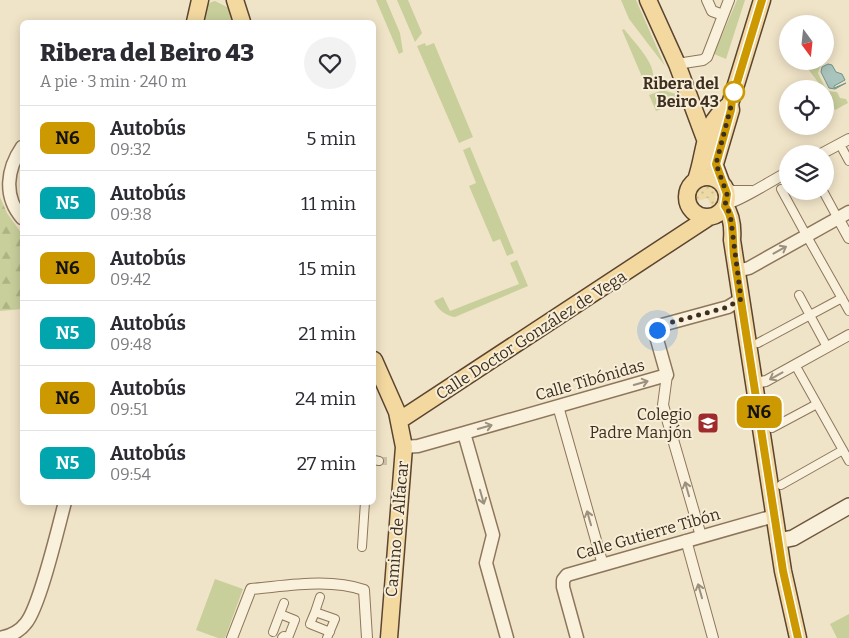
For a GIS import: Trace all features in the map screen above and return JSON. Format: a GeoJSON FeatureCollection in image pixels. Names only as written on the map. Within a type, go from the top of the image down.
{"type":"FeatureCollection","features":[{"type":"Feature","properties":{"kind":"main road"},"geometry":{"type":"LineString","coordinates":[[195,20],[200,0]]}},
{"type":"Feature","properties":{"kind":"main road"},"geometry":{"type":"LineString","coordinates":[[648,0],[677,64],[716,164],[730,213],[737,271],[738,306],[754,383],[778,541],[798,638]]}},
{"type":"Feature","properties":{"kind":"main road"},"geometry":{"type":"LineString","coordinates":[[732,240],[710,217],[700,216],[689,207],[687,190],[696,180],[702,162],[705,137],[724,108],[762,0]]}},
{"type":"Feature","properties":{"kind":"main road"},"geometry":{"type":"LineString","coordinates":[[234,1],[241,20]]}},
{"type":"Feature","properties":{"kind":"main road"},"geometry":{"type":"LineString","coordinates":[[695,112],[707,115],[724,108],[731,110],[716,164]]}},
{"type":"Feature","properties":{"kind":"main road"},"geometry":{"type":"LineString","coordinates":[[696,180],[706,176],[724,195]]}},
{"type":"Feature","properties":{"kind":"main road"},"geometry":{"type":"LineString","coordinates":[[710,217],[724,195]]}},
{"type":"Feature","properties":{"kind":"main road","name":"Calle Doctor González de Vega"},"geometry":{"type":"LineString","coordinates":[[661,248],[676,234],[689,207]]}},
{"type":"Feature","properties":{"kind":"main road","name":"Calle Doctor González de Vega"},"geometry":{"type":"LineString","coordinates":[[400,420],[710,217]]}},
{"type":"Feature","properties":{"kind":"main road","name":"Camino de Alfacar"},"geometry":{"type":"LineString","coordinates":[[376,365],[400,420],[404,447],[389,638]]}},
{"type":"Feature","properties":{"kind":"main road"},"geometry":{"type":"LineString","coordinates":[[778,541],[793,538],[849,506]]}},
{"type":"Feature","properties":{"kind":"street"},"geometry":{"type":"LineString","coordinates":[[707,0],[712,11],[723,16]]}},
{"type":"Feature","properties":{"kind":"street"},"geometry":{"type":"LineString","coordinates":[[677,64],[703,60],[707,57],[730,0]]}},
{"type":"Feature","properties":{"kind":"street"},"geometry":{"type":"LineString","coordinates":[[834,147],[849,139]]}},
{"type":"Feature","properties":{"kind":"street"},"geometry":{"type":"LineString","coordinates":[[843,150],[849,161]]}},
{"type":"Feature","properties":{"kind":"street"},"geometry":{"type":"LineString","coordinates":[[12,199],[9,174],[20,151]]}},
{"type":"Feature","properties":{"kind":"street"},"geometry":{"type":"LineString","coordinates":[[0,170],[13,163]]}},
{"type":"Feature","properties":{"kind":"street"},"geometry":{"type":"LineString","coordinates":[[751,191],[732,191],[724,195],[734,204],[751,191],[779,177]]}},
{"type":"Feature","properties":{"kind":"street"},"geometry":{"type":"LineString","coordinates":[[0,183],[20,214]]}},
{"type":"Feature","properties":{"kind":"street"},"geometry":{"type":"LineString","coordinates":[[787,200],[849,311]]}},
{"type":"Feature","properties":{"kind":"street"},"geometry":{"type":"LineString","coordinates":[[830,200],[841,215],[849,238]]}},
{"type":"Feature","properties":{"kind":"street"},"geometry":{"type":"LineString","coordinates":[[737,271],[748,268],[841,215]]}},
{"type":"Feature","properties":{"kind":"street"},"geometry":{"type":"LineString","coordinates":[[799,295],[826,345]]}},
{"type":"Feature","properties":{"kind":"street"},"geometry":{"type":"LineString","coordinates":[[758,344],[842,298]]}},
{"type":"Feature","properties":{"kind":"street","name":"Calle Tibónidas"},"geometry":{"type":"LineString","coordinates":[[404,447],[418,446],[464,434],[667,376],[656,336],[657,330],[662,325],[738,306]]}},
{"type":"Feature","properties":{"kind":"street"},"geometry":{"type":"LineString","coordinates":[[754,383],[766,381],[849,335]]}},
{"type":"Feature","properties":{"kind":"street"},"geometry":{"type":"LineString","coordinates":[[798,370],[849,461]]}},
{"type":"Feature","properties":{"kind":"street"},"geometry":{"type":"LineString","coordinates":[[667,376],[663,405],[701,536]]}},
{"type":"Feature","properties":{"kind":"street"},"geometry":{"type":"LineString","coordinates":[[772,428],[817,404]]}},
{"type":"Feature","properties":{"kind":"street"},"geometry":{"type":"LineString","coordinates":[[558,406],[603,564]]}},
{"type":"Feature","properties":{"kind":"street"},"geometry":{"type":"LineString","coordinates":[[464,434],[493,536],[486,563],[507,638]]}},
{"type":"Feature","properties":{"kind":"street"},"geometry":{"type":"LineString","coordinates":[[781,485],[843,450]]}},
{"type":"Feature","properties":{"kind":"street"},"geometry":{"type":"LineString","coordinates":[[0,638],[16,633],[27,622],[35,605],[64,505]]}},
{"type":"Feature","properties":{"kind":"street"},"geometry":{"type":"LineString","coordinates":[[362,547],[365,505]]}},
{"type":"Feature","properties":{"kind":"street","name":"Calle Gutierre Tibón"},"geometry":{"type":"LineString","coordinates":[[577,638],[563,587],[563,580],[567,575],[774,516]]}},
{"type":"Feature","properties":{"kind":"street"},"geometry":{"type":"LineString","coordinates":[[686,540],[713,638]]}},
{"type":"Feature","properties":{"kind":"street","name":"Camino de Alfacar"},"geometry":{"type":"LineString","coordinates":[[232,638],[251,589],[302,584],[351,586],[364,590],[367,638]]}},
{"type":"Feature","properties":{"kind":"street"},"geometry":{"type":"LineString","coordinates":[[315,612],[335,619],[329,635],[310,624],[320,597]]}},
{"type":"Feature","properties":{"kind":"street"},"geometry":{"type":"LineString","coordinates":[[273,632],[284,603]]}},
{"type":"Feature","properties":{"kind":"street"},"geometry":{"type":"LineString","coordinates":[[280,614],[295,620],[285,638]]}},
{"type":"Feature","properties":{"kind":"green space"},"geometry":{"type":"Polygon","coordinates":[[[376,0],[386,0],[400,33],[403,52],[399,54],[376,0]]]}},
{"type":"Feature","properties":{"kind":"green space"},"geometry":{"type":"Polygon","coordinates":[[[397,0],[408,0],[422,33],[415,42],[397,0]]]}},
{"type":"Feature","properties":{"kind":"green space"},"geometry":{"type":"Polygon","coordinates":[[[621,0],[636,0],[665,66],[629,19],[621,0]]]}},
{"type":"Feature","properties":{"kind":"green space"},"geometry":{"type":"Polygon","coordinates":[[[737,0],[745,0],[726,59],[714,54],[737,0]]]}},
{"type":"Feature","properties":{"kind":"green space"},"geometry":{"type":"Polygon","coordinates":[[[215,1],[227,7],[237,20],[201,20],[206,6],[215,1]]]}},
{"type":"Feature","properties":{"kind":"green space"},"geometry":{"type":"Polygon","coordinates":[[[624,29],[651,66],[653,74],[651,80],[645,84],[622,30],[624,29]]]}},
{"type":"Feature","properties":{"kind":"green space"},"geometry":{"type":"Polygon","coordinates":[[[425,43],[426,46],[434,43],[473,137],[459,143],[417,46],[425,43]]]}},
{"type":"Feature","properties":{"kind":"green space"},"geometry":{"type":"Polygon","coordinates":[[[809,70],[819,70],[818,73],[822,80],[816,80],[809,70]]]}},
{"type":"Feature","properties":{"kind":"green space"},"geometry":{"type":"Polygon","coordinates":[[[663,90],[676,94],[681,102],[656,111],[649,95],[663,90]]]}},
{"type":"Feature","properties":{"kind":"green space"},"geometry":{"type":"Polygon","coordinates":[[[834,92],[837,92],[840,98],[846,99],[848,103],[835,110],[834,92]]]}},
{"type":"Feature","properties":{"kind":"green space"},"geometry":{"type":"Polygon","coordinates":[[[470,147],[514,253],[507,256],[500,239],[493,242],[469,186],[476,183],[463,150],[470,147]]]}},
{"type":"Feature","properties":{"kind":"green space"},"geometry":{"type":"Polygon","coordinates":[[[0,197],[7,213],[20,231],[20,309],[0,311],[0,197]]]}},
{"type":"Feature","properties":{"kind":"green space"},"geometry":{"type":"Polygon","coordinates":[[[517,260],[528,286],[455,317],[443,312],[434,301],[443,297],[450,311],[519,284],[510,263],[517,260]]]}},
{"type":"Feature","properties":{"kind":"green space"},"geometry":{"type":"Polygon","coordinates":[[[215,579],[243,589],[225,638],[218,638],[196,630],[215,579]]]}},
{"type":"Feature","properties":{"kind":"green space"},"geometry":{"type":"Polygon","coordinates":[[[849,614],[849,638],[837,638],[830,624],[849,614]]]}},
{"type":"Feature","properties":{"kind":"sand"},"geometry":{"type":"Polygon","coordinates":[[[705,184],[712,184],[713,190],[718,189],[720,195],[715,196],[718,205],[712,210],[708,198],[694,202],[696,189],[705,184]]]}},
{"type":"Feature","properties":{"kind":"water"},"geometry":{"type":"Polygon","coordinates":[[[834,68],[836,72],[842,74],[845,80],[834,86],[834,80],[825,80],[821,70],[834,68]]]}},
{"type":"Feature","properties":{"kind":"tunnel"},"geometry":{"type":"LineString","coordinates":[[379,461],[391,461]]}},
{"type":"Feature","properties":{"kind":"bus line","name":"N6"},"geometry":{"type":"LineString","coordinates":[[762,0],[730,104],[731,110],[716,164],[721,182],[727,194],[725,206],[730,213],[733,232],[734,256],[780,556],[798,638]]}},
{"type":"Feature","properties":{"kind":"place","name":"Ribera del Beiro 43"},"geometry":{"type":"Point","coordinates":[734,92]}},
{"type":"Feature","properties":{"kind":"place","name":"Colegio Padre Manjón"},"geometry":{"type":"Point","coordinates":[708,423]}},
{"type":"Feature","properties":{"kind":"route"},"geometry":{"type":"LineString","coordinates":[[657,330],[662,325],[728,307],[741,299],[730,213],[725,206],[727,194],[721,182],[716,164],[731,110],[730,104],[736,87],[734,92]]}}]}
